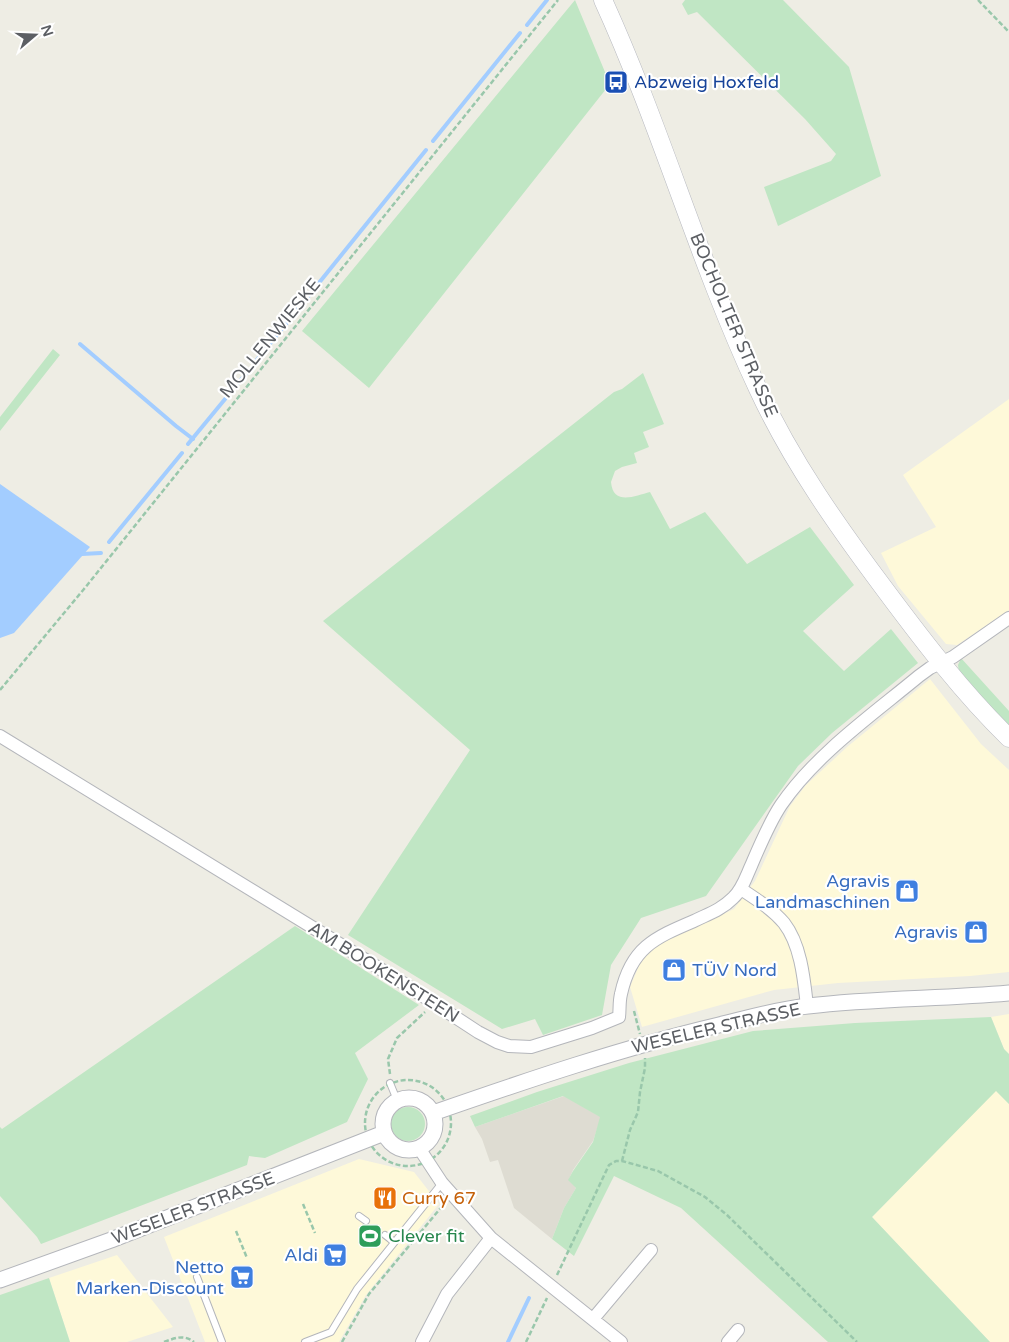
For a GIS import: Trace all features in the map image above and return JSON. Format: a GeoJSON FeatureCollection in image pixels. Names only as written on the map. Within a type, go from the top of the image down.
{"type":"FeatureCollection","features":[{"type":"Feature","properties":{"kind":"main road","name":"BOCHOLTER STRASSE"},"geometry":{"type":"LineString","coordinates":[[603,0],[634,75],[734,336],[773,420],[791,453],[827,511],[941,662],[974,702],[1009,738]]}},
{"type":"Feature","properties":{"kind":"street","name":"AM BOOKENSTEEN"},"geometry":{"type":"LineString","coordinates":[[0,736],[478,1032],[497,1042],[521,1048],[531,1048],[619,1017],[620,997],[630,965],[644,948],[661,935],[711,914],[733,899],[741,888],[762,840],[780,807],[800,780],[873,714],[919,676],[953,657],[1009,618]]}},
{"type":"Feature","properties":{"kind":"street"},"geometry":{"type":"LineString","coordinates":[[741,888],[766,905],[785,924],[799,954],[807,1006]]}},
{"type":"Feature","properties":{"kind":"street","name":"WESELER STRASSE"},"geometry":{"type":"LineString","coordinates":[[433,1113],[521,1082],[644,1044],[696,1030],[807,1006],[1009,993]]}},
{"type":"Feature","properties":{"kind":"street"},"geometry":{"type":"LineString","coordinates":[[415,1098],[429,1106],[433,1113],[435,1130],[432,1138],[419,1148],[402,1150],[388,1140],[384,1132],[384,1117],[387,1110],[398,1100],[415,1098]]}},
{"type":"Feature","properties":{"kind":"street","name":"WESELER STRASSE"},"geometry":{"type":"LineString","coordinates":[[0,1280],[111,1240],[384,1132]]}},
{"type":"Feature","properties":{"kind":"street"},"geometry":{"type":"LineString","coordinates":[[419,1148],[452,1196],[491,1238],[621,1342]]}},
{"type":"Feature","properties":{"kind":"street"},"geometry":{"type":"LineString","coordinates":[[422,1342],[447,1294],[491,1238]]}},
{"type":"Feature","properties":{"kind":"street"},"geometry":{"type":"LineString","coordinates":[[593,1319],[651,1250]]}},
{"type":"Feature","properties":{"kind":"street"},"geometry":{"type":"LineString","coordinates":[[728,1342],[738,1330]]}},
{"type":"Feature","properties":{"kind":"lane"},"geometry":{"type":"LineString","coordinates":[[390,1084],[398,1100]]}},
{"type":"Feature","properties":{"kind":"lane"},"geometry":{"type":"LineString","coordinates":[[305,1342],[331,1332],[357,1289],[442,1183]]}},
{"type":"Feature","properties":{"kind":"lane"},"geometry":{"type":"LineString","coordinates":[[359,1216],[366,1221]]}},
{"type":"Feature","properties":{"kind":"lane"},"geometry":{"type":"LineString","coordinates":[[385,1235],[394,1242]]}},
{"type":"Feature","properties":{"kind":"lane"},"geometry":{"type":"LineString","coordinates":[[197,1277],[222,1342]]}},
{"type":"Feature","properties":{"kind":"path","name":"MOLLENWIESKE"},"geometry":{"type":"LineString","coordinates":[[0,690],[84,589],[558,0]]}},
{"type":"Feature","properties":{"kind":"path"},"geometry":{"type":"LineString","coordinates":[[978,0],[1009,32]]}},
{"type":"Feature","properties":{"kind":"path"},"geometry":{"type":"LineString","coordinates":[[390,1084],[388,1059],[397,1038],[422,1015],[437,1005]]}},
{"type":"Feature","properties":{"kind":"path"},"geometry":{"type":"LineString","coordinates":[[622,1161],[630,1130],[638,1112],[645,1068],[644,1044],[634,1011]]}},
{"type":"Feature","properties":{"kind":"path"},"geometry":{"type":"LineString","coordinates":[[400,1080],[420,1081],[437,1091],[449,1108],[451,1118],[448,1139],[444,1148],[428,1162],[410,1166],[392,1164],[378,1154],[368,1139],[365,1120],[366,1111],[375,1094],[400,1080]]}},
{"type":"Feature","properties":{"kind":"path"},"geometry":{"type":"LineString","coordinates":[[526,1342],[609,1164],[622,1161],[658,1172],[705,1197],[857,1342]]}},
{"type":"Feature","properties":{"kind":"path"},"geometry":{"type":"LineString","coordinates":[[342,1342],[369,1294],[437,1210],[452,1196]]}},
{"type":"Feature","properties":{"kind":"path"},"geometry":{"type":"LineString","coordinates":[[304,1204],[315,1233]]}},
{"type":"Feature","properties":{"kind":"path"},"geometry":{"type":"LineString","coordinates":[[236,1231],[247,1258]]}},
{"type":"Feature","properties":{"kind":"path"},"geometry":{"type":"LineString","coordinates":[[164,1342],[180,1336],[187,1337],[194,1342]]}},
{"type":"Feature","properties":{"kind":"shaded area"},"geometry":{"type":"Polygon","coordinates":[[[1009,399],[1009,610],[957,645],[946,644],[898,586],[881,553],[936,527],[903,475],[1009,399]]]}},
{"type":"Feature","properties":{"kind":"shaded area"},"geometry":{"type":"Polygon","coordinates":[[[930,679],[981,744],[1009,770],[1009,972],[838,983],[774,990],[642,1027],[630,987],[641,961],[659,944],[734,909],[755,881],[790,806],[806,785],[847,747],[930,679]]]}},
{"type":"Feature","properties":{"kind":"shaded area"},"geometry":{"type":"Polygon","coordinates":[[[1009,1014],[1009,1054],[1004,1049],[991,1017],[1009,1014]]]}},
{"type":"Feature","properties":{"kind":"shaded area"},"geometry":{"type":"Polygon","coordinates":[[[996,1090],[1009,1104],[1009,1342],[990,1342],[872,1217],[996,1090]]]}},
{"type":"Feature","properties":{"kind":"shaded area"},"geometry":{"type":"Polygon","coordinates":[[[564,1096],[601,1117],[593,1141],[569,1179],[576,1188],[564,1208],[552,1239],[514,1208],[498,1160],[490,1162],[482,1139],[475,1127],[564,1096]]]}},
{"type":"Feature","properties":{"kind":"shaded area"},"geometry":{"type":"Polygon","coordinates":[[[359,1159],[414,1172],[439,1204],[366,1295],[339,1342],[205,1342],[164,1237],[359,1159]]]}},
{"type":"Feature","properties":{"kind":"shaded area"},"geometry":{"type":"Polygon","coordinates":[[[117,1255],[173,1327],[127,1342],[70,1342],[49,1278],[117,1255]]]}},
{"type":"Feature","properties":{"kind":"green space"},"geometry":{"type":"Polygon","coordinates":[[[575,0],[610,84],[369,388],[302,331],[575,0]]]}},
{"type":"Feature","properties":{"kind":"green space"},"geometry":{"type":"Polygon","coordinates":[[[685,0],[783,0],[849,67],[881,176],[778,226],[764,187],[831,161],[836,154],[805,119],[697,12],[688,15],[682,4],[685,0]]]}},
{"type":"Feature","properties":{"kind":"green space"},"geometry":{"type":"Polygon","coordinates":[[[53,349],[60,355],[0,431],[0,417],[53,349]]]}},
{"type":"Feature","properties":{"kind":"green space"},"geometry":{"type":"Polygon","coordinates":[[[643,373],[664,424],[643,432],[649,447],[634,453],[637,463],[615,471],[611,482],[616,494],[626,498],[650,492],[670,529],[705,512],[747,564],[810,527],[854,585],[803,631],[844,671],[891,629],[918,663],[832,733],[798,766],[706,896],[641,918],[611,965],[602,1015],[543,1035],[535,1019],[502,1029],[348,935],[470,750],[323,621],[614,392],[622,389],[643,373]]]}},
{"type":"Feature","properties":{"kind":"green space"},"geometry":{"type":"Polygon","coordinates":[[[961,658],[1009,711],[1009,727],[959,672],[958,665],[961,658]]]}},
{"type":"Feature","properties":{"kind":"green space"},"geometry":{"type":"Polygon","coordinates":[[[295,926],[419,1005],[355,1053],[368,1079],[347,1122],[265,1158],[249,1156],[247,1165],[41,1244],[37,1237],[0,1196],[0,1127],[2,1129],[295,926]]]}},
{"type":"Feature","properties":{"kind":"green space"},"geometry":{"type":"Polygon","coordinates":[[[991,1017],[1004,1049],[1009,1054],[1009,1104],[996,1091],[872,1217],[990,1342],[828,1342],[681,1208],[614,1176],[574,1256],[552,1239],[564,1208],[576,1188],[568,1180],[593,1142],[600,1117],[563,1096],[475,1127],[470,1116],[537,1092],[629,1063],[753,1031],[855,1023],[991,1017]]]}},
{"type":"Feature","properties":{"kind":"green space"},"geometry":{"type":"Polygon","coordinates":[[[408,1107],[420,1112],[425,1124],[420,1136],[408,1141],[396,1136],[391,1124],[396,1112],[408,1107]]]}},
{"type":"Feature","properties":{"kind":"green space"},"geometry":{"type":"Polygon","coordinates":[[[49,1278],[70,1342],[0,1342],[0,1295],[49,1278]]]}},
{"type":"Feature","properties":{"kind":"water"},"geometry":{"type":"Polygon","coordinates":[[[0,484],[90,547],[14,633],[0,638],[0,484]]]}},
{"type":"Feature","properties":{"kind":"waterway"},"geometry":{"type":"LineString","coordinates":[[527,25],[547,0]]}},
{"type":"Feature","properties":{"kind":"waterway"},"geometry":{"type":"LineString","coordinates":[[433,141],[520,33]]}},
{"type":"Feature","properties":{"kind":"waterway"},"geometry":{"type":"LineString","coordinates":[[256,361],[426,150]]}},
{"type":"Feature","properties":{"kind":"waterway"},"geometry":{"type":"LineString","coordinates":[[80,344],[193,439]]}},
{"type":"Feature","properties":{"kind":"waterway"},"geometry":{"type":"LineString","coordinates":[[188,444],[249,370]]}},
{"type":"Feature","properties":{"kind":"waterway"},"geometry":{"type":"LineString","coordinates":[[109,542],[182,453]]}},
{"type":"Feature","properties":{"kind":"waterway"},"geometry":{"type":"LineString","coordinates":[[82,554],[101,553]]}},
{"type":"Feature","properties":{"kind":"waterway"},"geometry":{"type":"LineString","coordinates":[[508,1342],[529,1298]]}},
{"type":"Feature","properties":{"kind":"place","name":"Abzweig Hoxfeld"},"geometry":{"type":"Point","coordinates":[616,82]}},
{"type":"Feature","properties":{"kind":"place","name":"Agravis Landmaschinen"},"geometry":{"type":"Point","coordinates":[907,891]}},
{"type":"Feature","properties":{"kind":"place","name":"Agravis"},"geometry":{"type":"Point","coordinates":[976,932]}},
{"type":"Feature","properties":{"kind":"place","name":"TÜV Nord"},"geometry":{"type":"Point","coordinates":[674,970]}},
{"type":"Feature","properties":{"kind":"place","name":"Curry 67"},"geometry":{"type":"Point","coordinates":[385,1198]}},
{"type":"Feature","properties":{"kind":"place","name":"Clever fit"},"geometry":{"type":"Point","coordinates":[370,1236]}},
{"type":"Feature","properties":{"kind":"place","name":"Aldi"},"geometry":{"type":"Point","coordinates":[335,1255]}},
{"type":"Feature","properties":{"kind":"place","name":"Netto Marken-Discount"},"geometry":{"type":"Point","coordinates":[242,1277]}}]}
